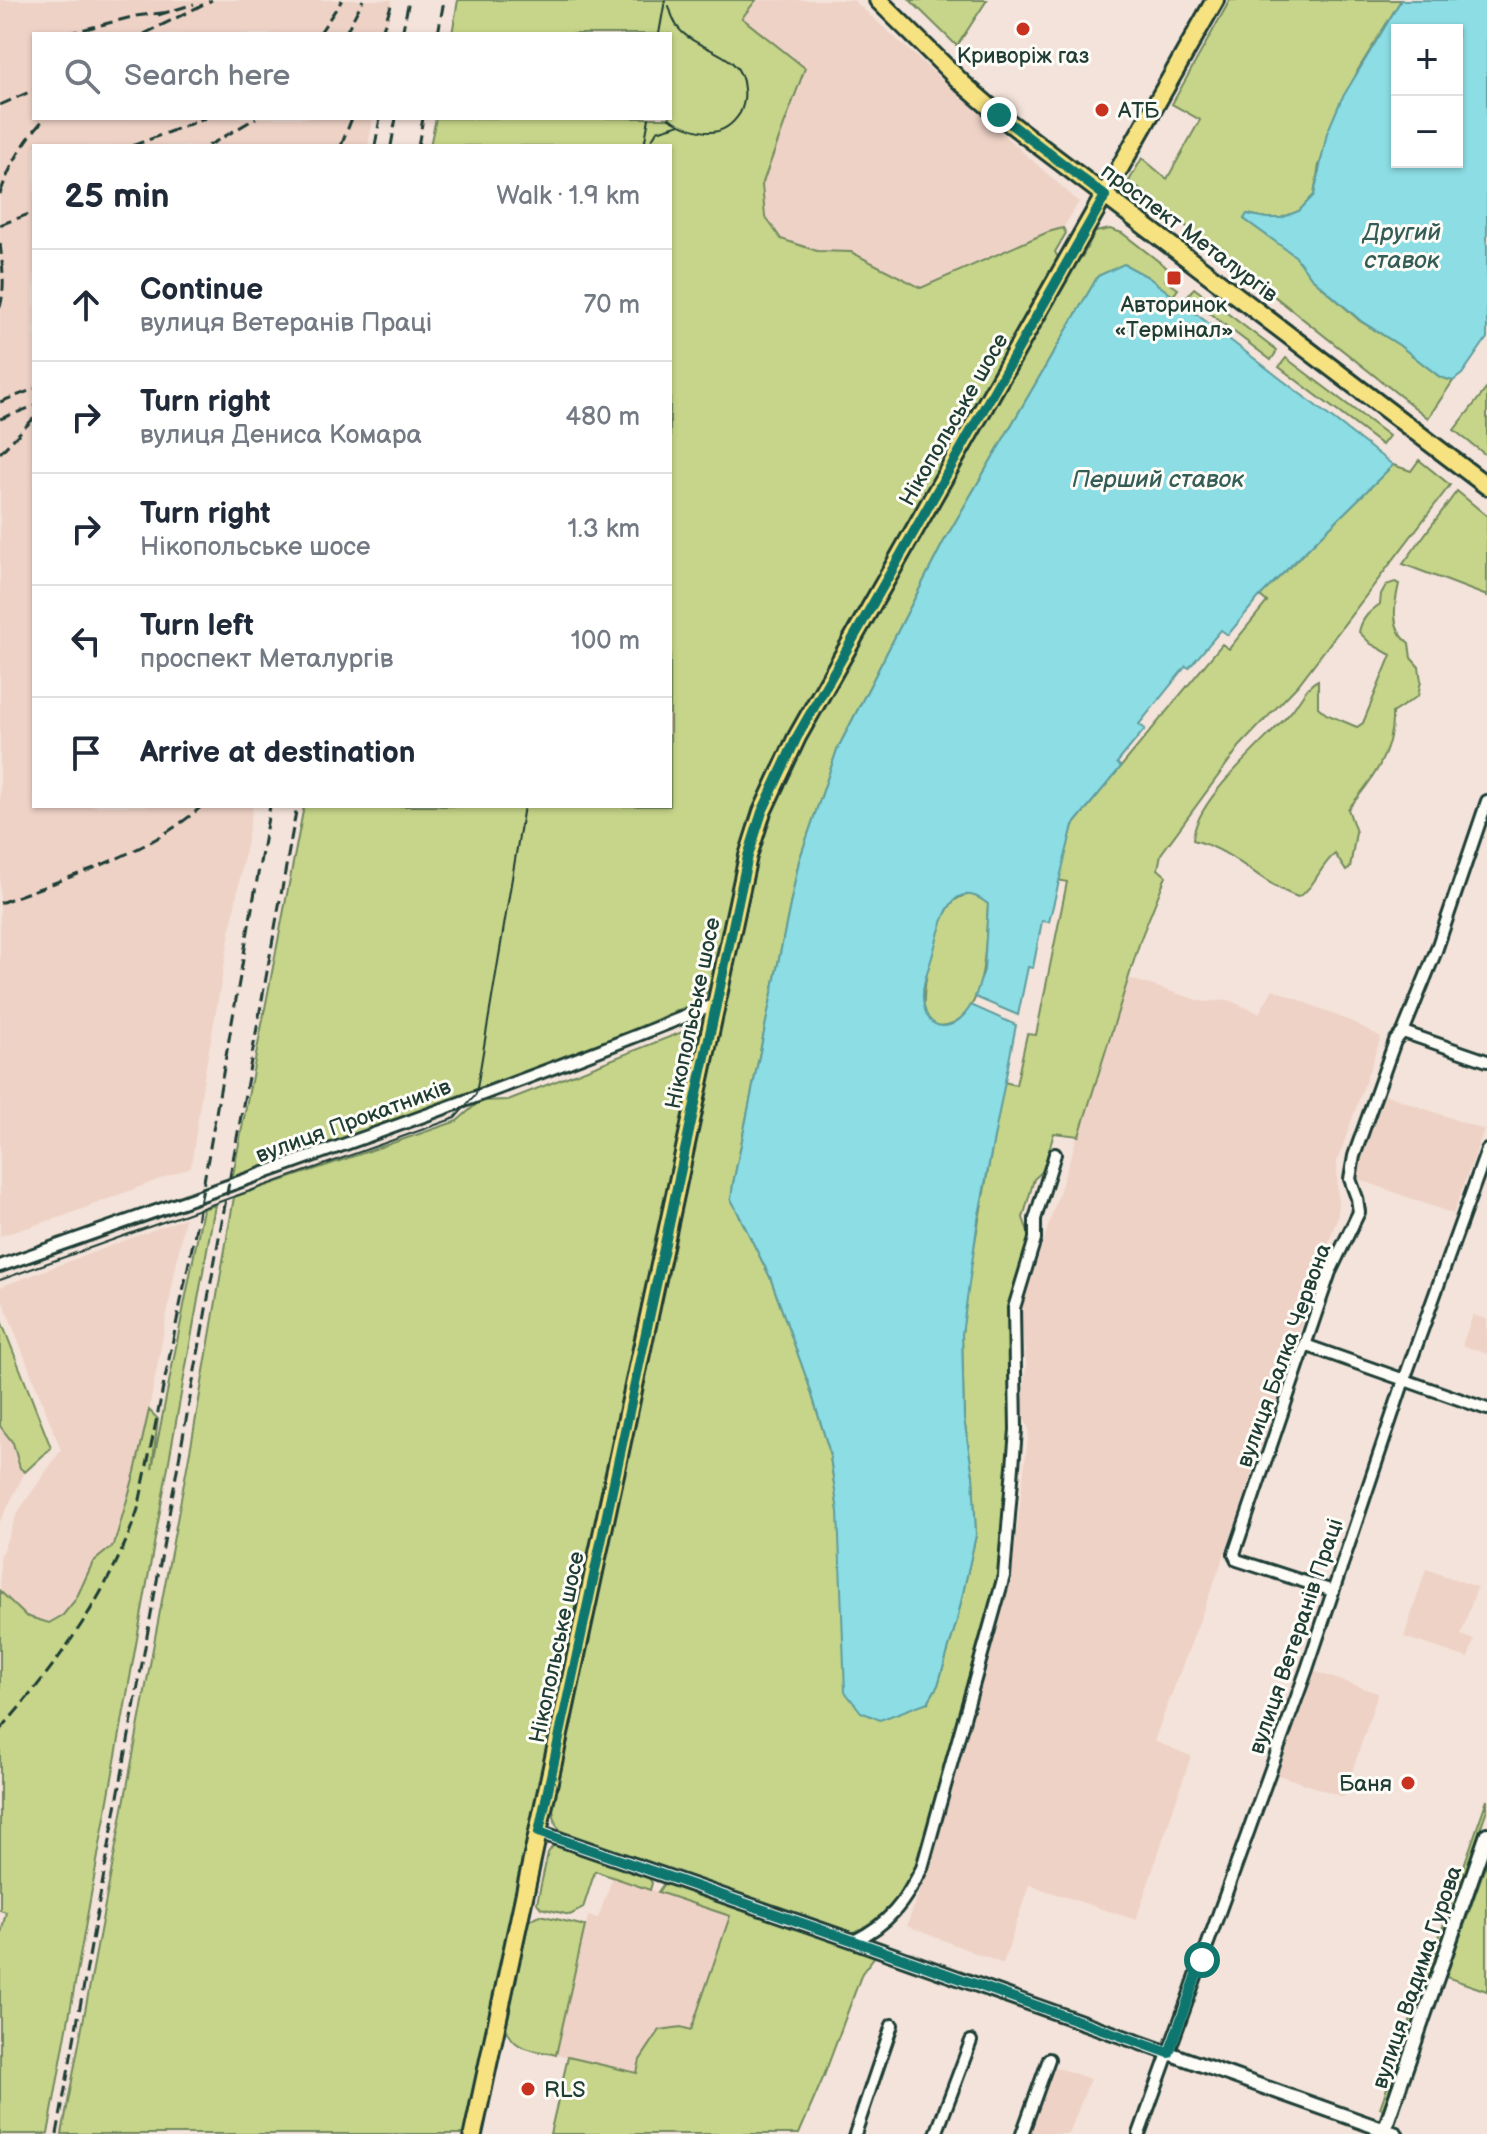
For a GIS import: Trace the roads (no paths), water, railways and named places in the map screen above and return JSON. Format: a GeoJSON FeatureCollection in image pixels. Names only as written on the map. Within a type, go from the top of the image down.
{"type":"FeatureCollection","features":[{"type":"Feature","properties":{"kind":"main road","name":"проспект Металургів"},"geometry":{"type":"LineString","coordinates":[[878,0],[975,94],[1487,486]]}},
{"type":"Feature","properties":{"kind":"main road","name":"Нікопольське шосе"},"geometry":{"type":"LineString","coordinates":[[473,2134],[748,856],[762,812],[791,750],[1215,0]]}},
{"type":"Feature","properties":{"kind":"street","name":"вулиця Балка Червона"},"geometry":{"type":"LineString","coordinates":[[1333,1591],[1237,1560],[1234,1554],[1330,1272],[1359,1212],[1350,1179],[1354,1156],[1390,1054],[1403,1032],[1436,951],[1487,801]]}},
{"type":"Feature","properties":{"kind":"street","name":"вулиця Прокатників"},"geometry":{"type":"LineString","coordinates":[[0,1266],[219,1191],[573,1062],[716,1004]]}},
{"type":"Feature","properties":{"kind":"street"},"geometry":{"type":"LineString","coordinates":[[1403,1032],[1487,1061]]}},
{"type":"Feature","properties":{"kind":"street","name":"вулиця Ветеранів Праці"},"geometry":{"type":"LineString","coordinates":[[1139,2134],[1487,1150]]}},
{"type":"Feature","properties":{"kind":"street"},"geometry":{"type":"LineString","coordinates":[[854,1941],[890,1919],[922,1868],[1004,1576],[1016,1430],[1014,1308],[1035,1239],[1035,1219],[1055,1154]]}},
{"type":"Feature","properties":{"kind":"street"},"geometry":{"type":"LineString","coordinates":[[1305,1345],[1487,1409]]}},
{"type":"Feature","properties":{"kind":"street"},"geometry":{"type":"LineString","coordinates":[[539,1832],[854,1941],[1388,2133]]}},
{"type":"Feature","properties":{"kind":"street","name":"вулиця Вадима Гурова"},"geometry":{"type":"LineString","coordinates":[[1388,2133],[1487,1834]]}},
{"type":"Feature","properties":{"kind":"street"},"geometry":{"type":"LineString","coordinates":[[855,2134],[892,2025]]}},
{"type":"Feature","properties":{"kind":"street"},"geometry":{"type":"LineString","coordinates":[[936,2134],[971,2041]]}},
{"type":"Feature","properties":{"kind":"street"},"geometry":{"type":"LineString","coordinates":[[1022,2134],[1049,2059]]}},
{"type":"Feature","properties":{"kind":"water","name":"Другий ставок"},"geometry":{"type":"Polygon","coordinates":[[[1401,0],[1487,0],[1487,338],[1462,374],[1453,381],[1440,377],[1361,321],[1311,277],[1295,256],[1244,219],[1247,214],[1281,218],[1299,211],[1314,195],[1327,133],[1341,100],[1401,0]]]}},
{"type":"Feature","properties":{"kind":"water","name":"Перший ставок"},"geometry":{"type":"Polygon","coordinates":[[[1124,264],[1148,277],[1393,465],[1260,596],[1228,635],[1221,630],[1189,668],[1186,666],[1139,724],[1145,729],[1117,763],[1121,767],[1073,825],[1049,922],[1042,921],[1033,968],[1028,967],[1018,1015],[975,997],[984,970],[988,904],[974,896],[964,895],[955,900],[943,920],[923,988],[925,1011],[930,1019],[942,1026],[950,1025],[958,1021],[971,1005],[1016,1025],[978,1220],[962,1334],[964,1419],[973,1476],[976,1535],[957,1620],[938,1685],[928,1702],[880,1720],[861,1712],[845,1692],[838,1511],[829,1450],[770,1277],[731,1199],[733,1184],[799,861],[837,750],[943,543],[1098,276],[1124,264]]]}},
{"type":"Feature","properties":{"kind":"tram line"},"geometry":{"type":"LineString","coordinates":[[659,32],[665,0]]}},
{"type":"Feature","properties":{"kind":"tram line"},"geometry":{"type":"LineString","coordinates":[[669,6],[683,33],[737,67],[742,77],[744,95],[740,113],[719,131],[699,131],[672,120]]}},
{"type":"Feature","properties":{"kind":"tram line"},"geometry":{"type":"LineString","coordinates":[[644,144],[649,120]]}},
{"type":"Feature","properties":{"kind":"tram line"},"geometry":{"type":"LineString","coordinates":[[649,144],[657,131],[680,124]]}},
{"type":"Feature","properties":{"kind":"tram line"},"geometry":{"type":"LineString","coordinates":[[0,1280],[455,1118],[476,1094],[524,808]]}},
{"type":"Feature","properties":{"kind":"railway"},"geometry":{"type":"LineString","coordinates":[[148,32],[212,0]]}},
{"type":"Feature","properties":{"kind":"railway"},"geometry":{"type":"LineString","coordinates":[[320,32],[342,0]]}},
{"type":"Feature","properties":{"kind":"railway"},"geometry":{"type":"LineString","coordinates":[[346,32],[363,0]]}},
{"type":"Feature","properties":{"kind":"railway"},"geometry":{"type":"LineString","coordinates":[[382,32],[393,0]]}},
{"type":"Feature","properties":{"kind":"railway"},"geometry":{"type":"LineString","coordinates":[[402,32],[409,0]]}},
{"type":"Feature","properties":{"kind":"railway"},"geometry":{"type":"LineString","coordinates":[[438,32],[444,0]]}},
{"type":"Feature","properties":{"kind":"railway"},"geometry":{"type":"LineString","coordinates":[[158,15],[194,4]]}},
{"type":"Feature","properties":{"kind":"railway"},"geometry":{"type":"LineString","coordinates":[[74,32],[136,16],[169,12]]}},
{"type":"Feature","properties":{"kind":"railway"},"geometry":{"type":"LineString","coordinates":[[0,105],[32,91]]}},
{"type":"Feature","properties":{"kind":"railway"},"geometry":{"type":"LineString","coordinates":[[0,194],[18,154],[43,120]]}},
{"type":"Feature","properties":{"kind":"railway"},"geometry":{"type":"LineString","coordinates":[[137,144],[201,120]]}},
{"type":"Feature","properties":{"kind":"railway"},"geometry":{"type":"LineString","coordinates":[[211,144],[253,120]]}},
{"type":"Feature","properties":{"kind":"railway"},"geometry":{"type":"LineString","coordinates":[[342,144],[351,120]]}},
{"type":"Feature","properties":{"kind":"railway"},"geometry":{"type":"LineString","coordinates":[[375,144],[380,120]]}},
{"type":"Feature","properties":{"kind":"railway"},"geometry":{"type":"LineString","coordinates":[[391,144],[396,120]]}},
{"type":"Feature","properties":{"kind":"railway"},"geometry":{"type":"LineString","coordinates":[[418,144],[423,120]]}},
{"type":"Feature","properties":{"kind":"railway"},"geometry":{"type":"LineString","coordinates":[[0,225],[32,213]]}},
{"type":"Feature","properties":{"kind":"railway"},"geometry":{"type":"LineString","coordinates":[[0,243],[3,283],[0,307]]}},
{"type":"Feature","properties":{"kind":"railway"},"geometry":{"type":"LineString","coordinates":[[0,402],[32,390]]}},
{"type":"Feature","properties":{"kind":"railway"},"geometry":{"type":"LineString","coordinates":[[0,419],[32,407]]}},
{"type":"Feature","properties":{"kind":"railway"},"geometry":{"type":"LineString","coordinates":[[0,453],[32,420]]}},
{"type":"Feature","properties":{"kind":"railway"},"geometry":{"type":"LineString","coordinates":[[0,903],[132,852],[199,808]]}},
{"type":"Feature","properties":{"kind":"railway"},"geometry":{"type":"LineString","coordinates":[[0,1730],[42,1680],[98,1598],[138,1509],[194,1238],[270,808]]}},
{"type":"Feature","properties":{"kind":"railway"},"geometry":{"type":"LineString","coordinates":[[57,2134],[297,808]]}},
{"type":"Feature","properties":{"kind":"place","name":"Криворіж газ"},"geometry":{"type":"Point","coordinates":[1023,29]}},
{"type":"Feature","properties":{"kind":"place","name":"АТБ"},"geometry":{"type":"Point","coordinates":[1102,110]}},
{"type":"Feature","properties":{"kind":"place","name":"Авторинок «Термінал»"},"geometry":{"type":"Point","coordinates":[1174,278]}},
{"type":"Feature","properties":{"kind":"place","name":"Баня"},"geometry":{"type":"Point","coordinates":[1408,1783]}},
{"type":"Feature","properties":{"kind":"place","name":"RLS"},"geometry":{"type":"Point","coordinates":[528,2089]}}]}
